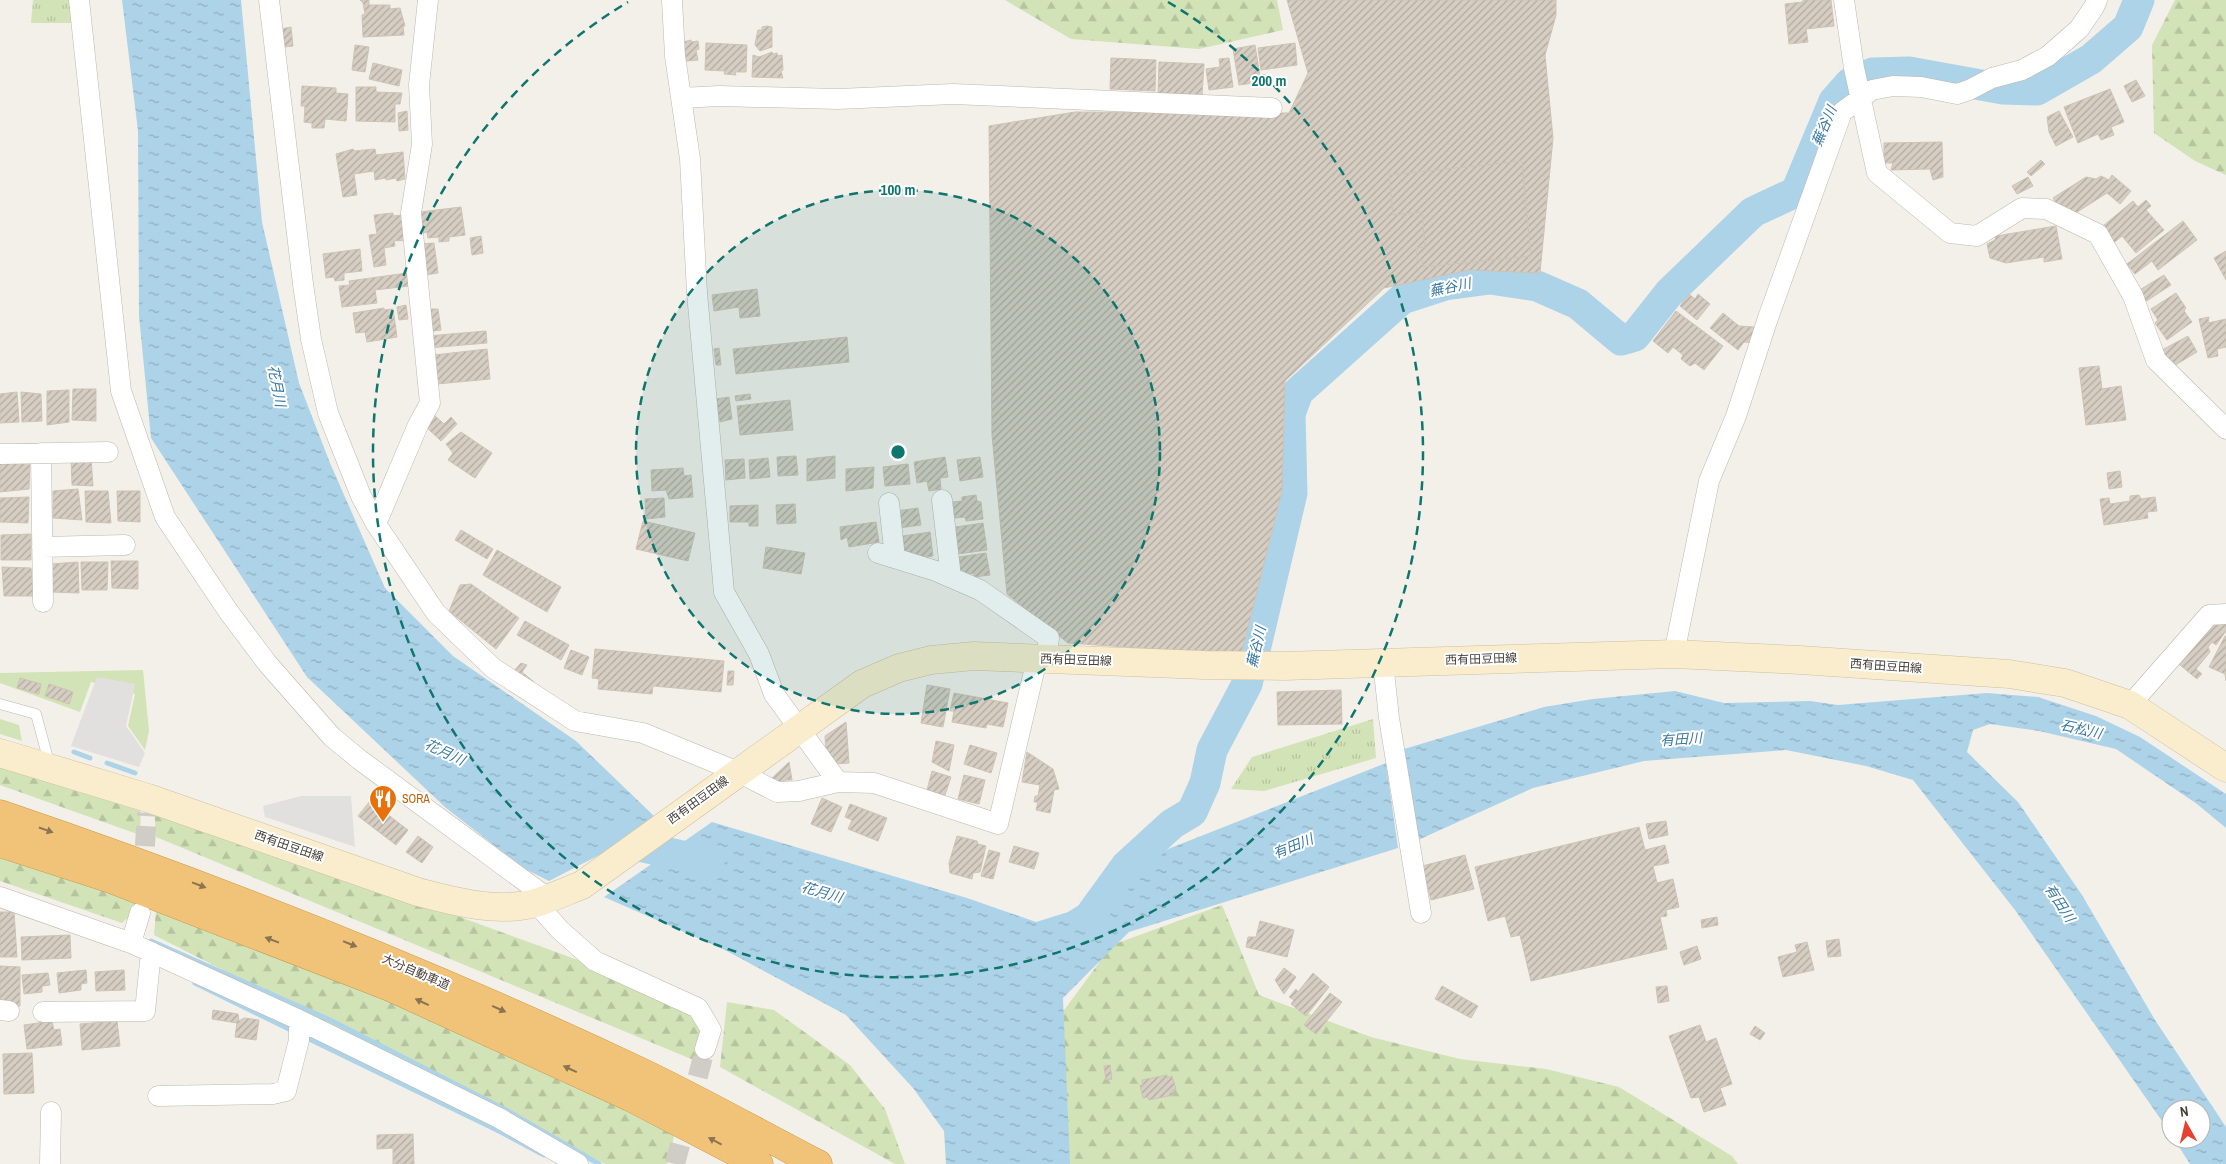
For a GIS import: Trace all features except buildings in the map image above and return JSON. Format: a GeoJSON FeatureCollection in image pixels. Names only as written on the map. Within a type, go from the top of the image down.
{"type":"FeatureCollection","features":[{"type":"Feature","properties":{"kind":"highway","name":"大分自動車道"},"geometry":{"type":"LineString","coordinates":[[0,814],[135,861],[400,964],[640,1072],[818,1164]]}},
{"type":"Feature","properties":{"kind":"highway","name":"大分自動車道"},"geometry":{"type":"LineString","coordinates":[[0,842],[111,879],[390,987],[630,1097],[758,1164]]}},
{"type":"Feature","properties":{"kind":"main road","name":"西有田豆田線"},"geometry":{"type":"LineString","coordinates":[[0,753],[51,768],[147,805],[418,892],[463,903],[498,907],[542,900],[582,884],[799,727],[862,684],[899,668],[931,660],[974,656],[1204,665],[1284,666],[1674,654],[1800,660],[2008,674],[2065,683],[2130,705],[2226,768]]}},
{"type":"Feature","properties":{"kind":"street"},"geometry":{"type":"LineString","coordinates":[[79,0],[121,391],[165,517],[228,611],[262,656],[332,737],[542,900],[560,930],[594,961],[698,1008],[711,1030],[706,1049]]}},
{"type":"Feature","properties":{"kind":"street"},"geometry":{"type":"LineString","coordinates":[[269,0],[311,339],[328,413],[362,496],[376,524],[436,613],[493,668],[574,721],[643,732],[731,777],[777,792],[799,791],[838,782],[874,783],[998,824],[1049,638],[980,590],[951,577],[887,556],[889,503]]}},
{"type":"Feature","properties":{"kind":"street"},"geometry":{"type":"LineString","coordinates":[[376,524],[418,425],[430,403],[412,213],[422,144],[419,85],[428,0]]}},
{"type":"Feature","properties":{"kind":"street"},"geometry":{"type":"LineString","coordinates":[[672,0],[675,56],[690,159],[697,293],[724,592],[758,654],[774,694],[838,782]]}},
{"type":"Feature","properties":{"kind":"street"},"geometry":{"type":"LineString","coordinates":[[1844,0],[1858,87],[1877,173],[1950,233],[1977,236],[2022,208],[2046,209],[2098,234],[2133,296],[2156,360],[2226,429]]}},
{"type":"Feature","properties":{"kind":"street"},"geometry":{"type":"LineString","coordinates":[[1858,87],[1872,90],[1893,86],[1921,87],[1958,94],[2022,70],[2048,56],[2079,29],[2094,8],[2097,0]]}},
{"type":"Feature","properties":{"kind":"street"},"geometry":{"type":"LineString","coordinates":[[1674,654],[1709,481],[1736,416],[1768,318],[1842,112],[1858,87]]}},
{"type":"Feature","properties":{"kind":"street"},"geometry":{"type":"LineString","coordinates":[[681,98],[718,96],[838,99],[953,94],[1272,108]]}},
{"type":"Feature","properties":{"kind":"street"},"geometry":{"type":"LineString","coordinates":[[0,454],[108,452]]}},
{"type":"Feature","properties":{"kind":"street"},"geometry":{"type":"LineString","coordinates":[[41,453],[43,602]]}},
{"type":"Feature","properties":{"kind":"street"},"geometry":{"type":"LineString","coordinates":[[942,500],[951,577]]}},
{"type":"Feature","properties":{"kind":"street"},"geometry":{"type":"LineString","coordinates":[[42,547],[125,545]]}},
{"type":"Feature","properties":{"kind":"street"},"geometry":{"type":"LineString","coordinates":[[2130,705],[2209,615],[2226,614]]}},
{"type":"Feature","properties":{"kind":"street"},"geometry":{"type":"LineString","coordinates":[[1383,662],[1389,718],[1421,913]]}},
{"type":"Feature","properties":{"kind":"street"},"geometry":{"type":"LineString","coordinates":[[0,897],[131,943],[150,958],[299,1029],[500,1118],[578,1164]]}},
{"type":"Feature","properties":{"kind":"street"},"geometry":{"type":"LineString","coordinates":[[131,943],[140,913]]}},
{"type":"Feature","properties":{"kind":"street"},"geometry":{"type":"LineString","coordinates":[[44,1012],[145,1010],[150,958]]}},
{"type":"Feature","properties":{"kind":"street"},"geometry":{"type":"LineString","coordinates":[[158,1096],[273,1094],[286,1091],[299,1029]]}},
{"type":"Feature","properties":{"kind":"street"},"geometry":{"type":"LineString","coordinates":[[50,1164],[51,1112]]}},
{"type":"Feature","properties":{"kind":"lane"},"geometry":{"type":"LineString","coordinates":[[0,704],[36,714],[51,768]]}},
{"type":"Feature","properties":{"kind":"green space"},"geometry":{"type":"Polygon","coordinates":[[[33,0],[70,0],[72,23],[31,23],[33,0]]]}},
{"type":"Feature","properties":{"kind":"green space"},"geometry":{"type":"Polygon","coordinates":[[[1005,0],[1277,0],[1283,30],[1199,49],[1071,39],[1005,0]]]}},
{"type":"Feature","properties":{"kind":"green space"},"geometry":{"type":"Polygon","coordinates":[[[2175,0],[2226,0],[2226,175],[2195,161],[2154,133],[2152,45],[2175,0]]]}},
{"type":"Feature","properties":{"kind":"green space"},"geometry":{"type":"Polygon","coordinates":[[[143,670],[149,731],[145,750],[128,726],[135,694],[91,682],[80,712],[0,683],[0,673],[143,670]]]}},
{"type":"Feature","properties":{"kind":"green space"},"geometry":{"type":"Polygon","coordinates":[[[0,719],[19,725],[22,741],[0,734],[0,719]]]}},
{"type":"Feature","properties":{"kind":"green space"},"geometry":{"type":"Polygon","coordinates":[[[1373,719],[1376,758],[1264,791],[1231,789],[1252,757],[1373,719]]]}},
{"type":"Feature","properties":{"kind":"green space"},"geometry":{"type":"Polygon","coordinates":[[[0,758],[141,802],[140,835],[0,785],[0,758]]]}},
{"type":"Feature","properties":{"kind":"green space"},"geometry":{"type":"Polygon","coordinates":[[[154,805],[586,963],[692,1011],[703,1033],[696,1061],[156,837],[154,805]]]}},
{"type":"Feature","properties":{"kind":"green space"},"geometry":{"type":"Polygon","coordinates":[[[0,852],[134,891],[135,911],[122,923],[0,881],[0,852]]]}},
{"type":"Feature","properties":{"kind":"green space"},"geometry":{"type":"Polygon","coordinates":[[[157,897],[678,1121],[667,1164],[605,1164],[154,935],[157,897]]]}},
{"type":"Feature","properties":{"kind":"green space"},"geometry":{"type":"Polygon","coordinates":[[[1222,905],[1259,995],[1371,1037],[1460,1059],[1546,1069],[1619,1087],[1732,1156],[1738,1164],[1051,1164],[1048,1032],[1112,945],[1222,905]]]}},
{"type":"Feature","properties":{"kind":"green space"},"geometry":{"type":"Polygon","coordinates":[[[727,1002],[774,1010],[850,1065],[885,1109],[905,1164],[895,1164],[720,1067],[727,1002]]]}},
{"type":"Feature","properties":{"kind":"shaded area"},"geometry":{"type":"Polygon","coordinates":[[[97,677],[135,684],[126,726],[145,753],[139,767],[71,746],[97,677]]]}},
{"type":"Feature","properties":{"kind":"shaded area"},"geometry":{"type":"Polygon","coordinates":[[[301,796],[351,796],[355,847],[265,817],[263,806],[301,796]]]}},
{"type":"Feature","properties":{"kind":"water"},"geometry":{"type":"Polygon","coordinates":[[[122,0],[241,0],[262,222],[299,383],[330,463],[385,588],[453,656],[576,741],[654,816],[609,850],[549,881],[525,869],[446,808],[307,677],[151,438],[139,316],[138,131],[122,0]]]}},
{"type":"Feature","properties":{"kind":"water"},"geometry":{"type":"Polygon","coordinates":[[[1675,691],[1724,703],[1810,701],[1838,705],[1987,693],[2038,697],[2096,716],[2140,737],[2226,794],[2226,828],[2197,804],[2116,749],[2039,731],[1990,724],[1973,730],[1967,752],[2018,802],[2082,895],[2155,1020],[2207,1099],[2161,1099],[2161,1120],[2015,910],[1913,780],[1866,766],[1786,750],[1644,761],[1533,788],[1418,840],[1404,749],[1544,707],[1593,699],[1675,691]]]}},
{"type":"Feature","properties":{"kind":"water","name":"有田川"},"geometry":{"type":"Polygon","coordinates":[[[1386,763],[1398,848],[1129,932],[1063,998],[1070,1164],[946,1164],[944,1131],[913,1088],[846,1015],[725,950],[604,897],[712,822],[967,898],[1036,922],[1068,912],[1168,849],[1386,763]]]}},
{"type":"Feature","properties":{"kind":"water"},"geometry":{"type":"Polygon","coordinates":[[[2211,1104],[2226,1127],[2226,1164],[2190,1164],[2180,1149],[2211,1149],[2211,1104]]]}},
{"type":"Feature","properties":{"kind":"waterway","name":"蕪谷川"},"geometry":{"type":"LineString","coordinates":[[1089,917],[1126,866],[1172,824],[1192,812],[1205,783],[1212,750],[1247,684],[1292,493],[1290,414],[1298,392],[1402,299],[1445,285],[1490,279],[1537,286],[1578,304],[1621,340],[1635,336],[1669,293],[1753,212],[1796,192],[1834,101],[1850,83],[1873,73],[1909,72],[2003,89],[2037,90],[2091,59],[2128,27],[2139,0]]}},
{"type":"Feature","properties":{"kind":"waterway"},"geometry":{"type":"LineString","coordinates":[[74,752],[90,758]]}},
{"type":"Feature","properties":{"kind":"waterway"},"geometry":{"type":"LineString","coordinates":[[107,763],[135,773]]}},
{"type":"Feature","properties":{"kind":"waterway","name":"花月川"},"geometry":{"type":"LineString","coordinates":[[616,836],[643,847],[709,862]]}},
{"type":"Feature","properties":{"kind":"waterway"},"geometry":{"type":"LineString","coordinates":[[151,941],[330,1020],[506,1110],[599,1164]]}},
{"type":"Feature","properties":{"kind":"waterway"},"geometry":{"type":"LineString","coordinates":[[195,983],[295,1032]]}},
{"type":"Feature","properties":{"kind":"waterway"},"geometry":{"type":"LineString","coordinates":[[303,1036],[497,1130],[544,1155]]}},
{"type":"Feature","properties":{"kind":"tunnel"},"geometry":{"type":"LineString","coordinates":[[143,876],[147,813]]}},
{"type":"Feature","properties":{"kind":"tunnel"},"geometry":{"type":"LineString","coordinates":[[675,1164],[705,1049]]}},
{"type":"Feature","properties":{"kind":"place","name":"SORA"},"geometry":{"type":"Point","coordinates":[383,823]}},
{"type":"Feature","properties":{"kind":"water label","name":"石松川"},"geometry":{"type":"Point","coordinates":[2081,729]}}]}
